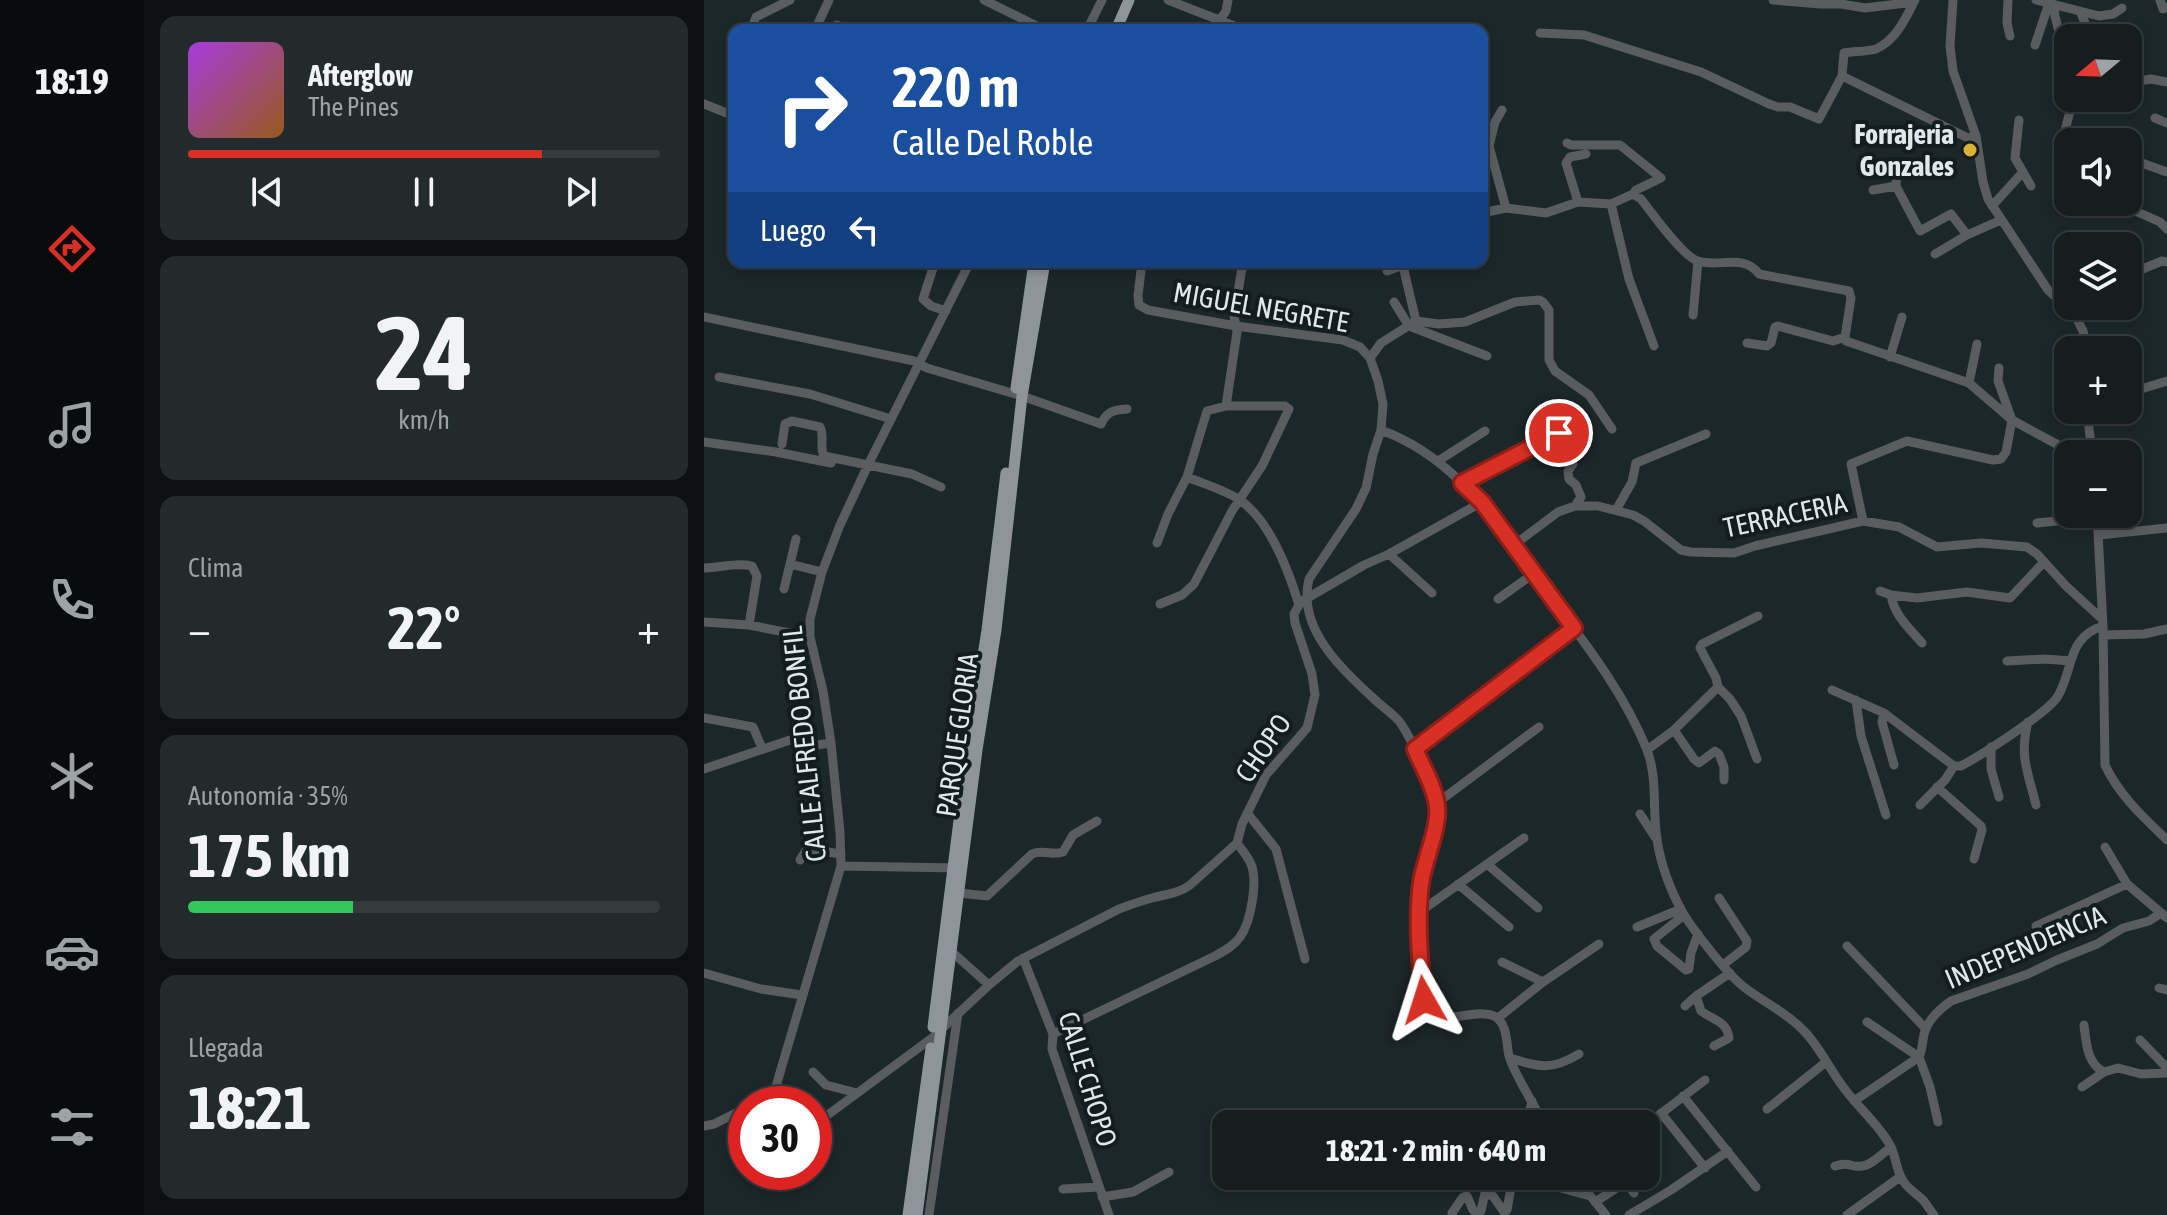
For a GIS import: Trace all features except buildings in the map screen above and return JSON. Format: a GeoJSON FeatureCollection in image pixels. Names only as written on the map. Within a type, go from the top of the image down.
{"type":"FeatureCollection","features":[{"type":"Feature","properties":{"kind":"main road"},"geometry":{"type":"LineString","coordinates":[[1119,24],[1129,0]]}},
{"type":"Feature","properties":{"kind":"main road","name":"PARQUE GLORIA"},"geometry":{"type":"LineString","coordinates":[[1034,268],[1034,300]]}},
{"type":"Feature","properties":{"kind":"main road","name":"PARQUE GLORIA"},"geometry":{"type":"LineString","coordinates":[[917,1214],[936,1034],[977,750],[1019,395],[1034,300],[1043,268]]}},
{"type":"Feature","properties":{"kind":"main road","name":"PARQUE GLORIA"},"geometry":{"type":"LineString","coordinates":[[936,1034],[952,952],[959,893],[958,868]]}},
{"type":"Feature","properties":{"kind":"street"},"geometry":{"type":"LineString","coordinates":[[753,24],[756,17],[790,0]]}},
{"type":"Feature","properties":{"kind":"street"},"geometry":{"type":"LineString","coordinates":[[818,24],[829,0]]}},
{"type":"Feature","properties":{"kind":"street"},"geometry":{"type":"LineString","coordinates":[[984,0],[1033,24]]}},
{"type":"Feature","properties":{"kind":"street"},"geometry":{"type":"LineString","coordinates":[[1090,24],[1102,0]]}},
{"type":"Feature","properties":{"kind":"street"},"geometry":{"type":"LineString","coordinates":[[1168,0],[1228,24]]}},
{"type":"Feature","properties":{"kind":"street"},"geometry":{"type":"LineString","coordinates":[[1219,21],[1226,11],[1228,0]]}},
{"type":"Feature","properties":{"kind":"street"},"geometry":{"type":"LineString","coordinates":[[1773,0],[1865,8],[1915,1]]}},
{"type":"Feature","properties":{"kind":"street"},"geometry":{"type":"LineString","coordinates":[[1953,0],[1950,46],[1953,71],[1976,136],[1983,182],[1992,206],[2048,290],[2075,315],[2084,336]]}},
{"type":"Feature","properties":{"kind":"street"},"geometry":{"type":"LineString","coordinates":[[2008,0],[2010,36]]}},
{"type":"Feature","properties":{"kind":"street"},"geometry":{"type":"LineString","coordinates":[[2036,0],[2099,16],[2113,14],[2122,8]]}},
{"type":"Feature","properties":{"kind":"street"},"geometry":{"type":"LineString","coordinates":[[2160,0],[2163,9],[2167,7]]}},
{"type":"Feature","properties":{"kind":"street"},"geometry":{"type":"LineString","coordinates":[[1540,33],[1584,35],[1701,72],[1769,104],[1790,107],[1819,119],[1842,76],[1844,53],[1876,48],[1889,40],[1902,26],[1915,1]]}},
{"type":"Feature","properties":{"kind":"street"},"geometry":{"type":"LineString","coordinates":[[2051,3],[2057,24]]}},
{"type":"Feature","properties":{"kind":"street"},"geometry":{"type":"LineString","coordinates":[[2035,45],[2051,3]]}},
{"type":"Feature","properties":{"kind":"street"},"geometry":{"type":"LineString","coordinates":[[2080,11],[2085,24]]}},
{"type":"Feature","properties":{"kind":"street"},"geometry":{"type":"LineString","coordinates":[[1842,76],[1968,138],[1976,136]]}},
{"type":"Feature","properties":{"kind":"street"},"geometry":{"type":"LineString","coordinates":[[2142,81],[2167,82]]}},
{"type":"Feature","properties":{"kind":"street"},"geometry":{"type":"LineString","coordinates":[[704,104],[728,114]]}},
{"type":"Feature","properties":{"kind":"street"},"geometry":{"type":"LineString","coordinates":[[1502,110],[1495,122],[1489,146],[1506,208]]}},
{"type":"Feature","properties":{"kind":"street"},"geometry":{"type":"LineString","coordinates":[[2155,118],[2167,123]]}},
{"type":"Feature","properties":{"kind":"street"},"geometry":{"type":"LineString","coordinates":[[2019,120],[2015,158],[2031,186]]}},
{"type":"Feature","properties":{"kind":"street"},"geometry":{"type":"LineString","coordinates":[[1488,212],[1506,208],[1546,213],[1578,202],[1611,204],[1661,178],[1620,145],[1567,143]]}},
{"type":"Feature","properties":{"kind":"street"},"geometry":{"type":"LineString","coordinates":[[1578,202],[1566,163],[1570,157],[1586,154]]}},
{"type":"Feature","properties":{"kind":"street"},"geometry":{"type":"LineString","coordinates":[[2142,163],[2167,172]]}},
{"type":"Feature","properties":{"kind":"street"},"geometry":{"type":"LineString","coordinates":[[1897,164],[1896,186],[1920,231],[1951,214],[1967,235]]}},
{"type":"Feature","properties":{"kind":"street"},"geometry":{"type":"LineString","coordinates":[[1992,206],[2023,172]]}},
{"type":"Feature","properties":{"kind":"street"},"geometry":{"type":"LineString","coordinates":[[1873,190],[1896,186]]}},
{"type":"Feature","properties":{"kind":"street"},"geometry":{"type":"LineString","coordinates":[[1633,194],[1641,199],[1686,253],[1698,261],[1745,263],[1754,266],[1759,274],[1849,291],[1851,298],[1845,337],[1851,344],[1969,383],[2012,420],[2054,443]]}},
{"type":"Feature","properties":{"kind":"street"},"geometry":{"type":"LineString","coordinates":[[1611,204],[1629,279],[1654,346]]}},
{"type":"Feature","properties":{"kind":"street"},"geometry":{"type":"LineString","coordinates":[[2142,214],[2160,222],[2167,229]]}},
{"type":"Feature","properties":{"kind":"street"},"geometry":{"type":"LineString","coordinates":[[1935,254],[2001,220]]}},
{"type":"Feature","properties":{"kind":"street"},"geometry":{"type":"LineString","coordinates":[[1693,315],[1698,261]]}},
{"type":"Feature","properties":{"kind":"street"},"geometry":{"type":"LineString","coordinates":[[2142,269],[2167,262]]}},
{"type":"Feature","properties":{"kind":"street"},"geometry":{"type":"LineString","coordinates":[[933,268],[923,299],[931,306],[946,311]]}},
{"type":"Feature","properties":{"kind":"street","name":"CALLE ALFREDO BONFIL"},"geometry":{"type":"LineString","coordinates":[[776,1086],[841,866],[831,743],[810,637],[810,619],[822,572],[840,525],[967,268]]}},
{"type":"Feature","properties":{"kind":"street","name":"MIGUEL NEGRETE"},"geometry":{"type":"LineString","coordinates":[[1141,268],[1139,305],[1148,310],[1236,326],[1343,340],[1360,347],[1370,358],[1383,404],[1381,430],[1366,488],[1356,509],[1309,579],[1308,597]]}},
{"type":"Feature","properties":{"kind":"street"},"geometry":{"type":"LineString","coordinates":[[1226,406],[1237,332],[1234,316],[1242,268]]}},
{"type":"Feature","properties":{"kind":"street"},"geometry":{"type":"LineString","coordinates":[[1387,271],[1394,268]]}},
{"type":"Feature","properties":{"kind":"street"},"geometry":{"type":"LineString","coordinates":[[1404,268],[1413,324]]}},
{"type":"Feature","properties":{"kind":"street"},"geometry":{"type":"LineString","coordinates":[[1370,358],[1381,343],[1413,324],[1465,322],[1515,302],[1539,300],[1549,310],[1549,360],[1555,371],[1589,395],[1612,429]]}},
{"type":"Feature","properties":{"kind":"street"},"geometry":{"type":"LineString","coordinates":[[1394,302],[1413,324],[1487,356]]}},
{"type":"Feature","properties":{"kind":"street"},"geometry":{"type":"LineString","coordinates":[[704,317],[914,361],[1101,424],[1111,410],[1127,409]]}},
{"type":"Feature","properties":{"kind":"street"},"geometry":{"type":"LineString","coordinates":[[1890,357],[1902,317]]}},
{"type":"Feature","properties":{"kind":"street"},"geometry":{"type":"LineString","coordinates":[[1747,343],[1767,346],[1778,326],[1833,341],[1845,337]]}},
{"type":"Feature","properties":{"kind":"street"},"geometry":{"type":"LineString","coordinates":[[1969,383],[1977,344]]}},
{"type":"Feature","properties":{"kind":"street"},"geometry":{"type":"LineString","coordinates":[[1863,521],[1851,464],[1907,441],[1993,460],[2001,459],[2006,452],[2012,420],[1998,381],[1999,368]]}},
{"type":"Feature","properties":{"kind":"street"},"geometry":{"type":"LineString","coordinates":[[719,377],[810,394],[891,419]]}},
{"type":"Feature","properties":{"kind":"street"},"geometry":{"type":"LineString","coordinates":[[2142,389],[2167,381]]}},
{"type":"Feature","properties":{"kind":"street"},"geometry":{"type":"LineString","coordinates":[[1157,543],[1187,477],[1207,411],[1226,406],[1285,406],[1289,409],[1262,466],[1239,500],[1194,584],[1182,595],[1160,604]]}},
{"type":"Feature","properties":{"kind":"street"},"geometry":{"type":"LineString","coordinates":[[1462,483],[1583,420]]}},
{"type":"Feature","properties":{"kind":"street"},"geometry":{"type":"LineString","coordinates":[[782,444],[785,424],[792,421],[820,427],[824,433],[821,451],[824,456],[867,467]]}},
{"type":"Feature","properties":{"kind":"street"},"geometry":{"type":"LineString","coordinates":[[772,428],[784,431]]}},
{"type":"Feature","properties":{"kind":"street"},"geometry":{"type":"LineString","coordinates":[[1381,430],[1438,461],[1482,502],[1574,628],[1617,690],[1647,750],[1655,776],[1657,840],[1682,912],[1743,987],[1804,1031],[1891,1147],[1906,1186],[1924,1201],[1934,1215]]}},
{"type":"Feature","properties":{"kind":"street"},"geometry":{"type":"LineString","coordinates":[[1438,461],[1485,431]]}},
{"type":"Feature","properties":{"kind":"street"},"geometry":{"type":"LineString","coordinates":[[1616,510],[1632,482],[1636,463],[1706,434]]}},
{"type":"Feature","properties":{"kind":"street"},"geometry":{"type":"LineString","coordinates":[[704,442],[912,474],[941,487]]}},
{"type":"Feature","properties":{"kind":"street"},"geometry":{"type":"LineString","coordinates":[[1514,545],[1558,512],[1575,506],[1581,497],[1576,485],[1569,479],[1568,471],[1573,464]]}},
{"type":"Feature","properties":{"kind":"street","name":"CHOPO"},"geometry":{"type":"LineString","coordinates":[[832,1112],[936,1034],[1023,958],[1127,906],[1182,891],[1237,843],[1242,824],[1266,775],[1307,728],[1315,695],[1312,674],[1295,623],[1294,614],[1299,605],[1282,557],[1253,512],[1239,500],[1187,477]]}},
{"type":"Feature","properties":{"kind":"street"},"geometry":{"type":"LineString","coordinates":[[1299,605],[1364,565],[1482,502]]}},
{"type":"Feature","properties":{"kind":"street","name":"TERRACERIA"},"geometry":{"type":"LineString","coordinates":[[1575,506],[1598,506],[1644,521],[1681,550],[1691,552],[1734,553],[1863,521],[1899,527],[1937,547],[1981,543],[2027,547],[2037,554],[2102,627]]}},
{"type":"Feature","properties":{"kind":"street"},"geometry":{"type":"LineString","coordinates":[[2037,523],[2054,521]]}},
{"type":"Feature","properties":{"kind":"street"},"geometry":{"type":"LineString","coordinates":[[2098,528],[2105,765],[2114,784],[2167,840]]}},
{"type":"Feature","properties":{"kind":"street"},"geometry":{"type":"LineString","coordinates":[[2099,535],[2167,528]]}},
{"type":"Feature","properties":{"kind":"street"},"geometry":{"type":"LineString","coordinates":[[784,589],[796,539]]}},
{"type":"Feature","properties":{"kind":"street"},"geometry":{"type":"LineString","coordinates":[[1389,554],[1432,593]]}},
{"type":"Feature","properties":{"kind":"street"},"geometry":{"type":"LineString","coordinates":[[704,568],[742,563],[752,566],[757,576],[749,625]]}},
{"type":"Feature","properties":{"kind":"street"},"geometry":{"type":"LineString","coordinates":[[1880,591],[1917,598],[1967,592],[2010,598],[2043,563]]}},
{"type":"Feature","properties":{"kind":"street"},"geometry":{"type":"LineString","coordinates":[[790,564],[822,572]]}},
{"type":"Feature","properties":{"kind":"street"},"geometry":{"type":"LineString","coordinates":[[1498,599],[1533,574]]}},
{"type":"Feature","properties":{"kind":"street"},"geometry":{"type":"LineString","coordinates":[[1891,595],[1898,615],[1922,643]]}},
{"type":"Feature","properties":{"kind":"street"},"geometry":{"type":"LineString","coordinates":[[1308,597],[1316,630],[1326,649],[1399,722],[1415,749],[1437,803],[1438,819],[1424,863],[1418,913],[1427,1009],[1445,1017],[1490,1014],[1498,1018],[1506,1032],[1510,1058],[1537,1110]]}},
{"type":"Feature","properties":{"kind":"street"},"geometry":{"type":"LineString","coordinates":[[1757,759],[1741,716],[1718,687],[1700,648],[1702,644],[1758,616]]}},
{"type":"Feature","properties":{"kind":"street"},"geometry":{"type":"LineString","coordinates":[[704,622],[749,625],[810,637]]}},
{"type":"Feature","properties":{"kind":"street"},"geometry":{"type":"LineString","coordinates":[[1832,690],[1884,713],[1954,766],[1966,764],[2028,722],[2057,698],[2078,640],[2090,630],[2102,627],[2144,634],[2167,629]]}},
{"type":"Feature","properties":{"kind":"street"},"geometry":{"type":"LineString","coordinates":[[1415,749],[1574,628]]}},
{"type":"Feature","properties":{"kind":"street"},"geometry":{"type":"LineString","coordinates":[[2007,661],[2071,661]]}},
{"type":"Feature","properties":{"kind":"street"},"geometry":{"type":"LineString","coordinates":[[1647,750],[1674,730],[1718,687]]}},
{"type":"Feature","properties":{"kind":"street"},"geometry":{"type":"LineString","coordinates":[[1856,700],[1861,736],[1886,815]]}},
{"type":"Feature","properties":{"kind":"street"},"geometry":{"type":"LineString","coordinates":[[1884,713],[1882,722],[1894,765]]}},
{"type":"Feature","properties":{"kind":"street"},"geometry":{"type":"LineString","coordinates":[[704,718],[753,727],[762,748]]}},
{"type":"Feature","properties":{"kind":"street"},"geometry":{"type":"LineString","coordinates":[[2028,722],[2023,755],[2036,805]]}},
{"type":"Feature","properties":{"kind":"street"},"geometry":{"type":"LineString","coordinates":[[1437,803],[1539,727]]}},
{"type":"Feature","properties":{"kind":"street"},"geometry":{"type":"LineString","coordinates":[[1674,730],[1699,763],[1715,751],[1719,754],[1724,767],[1724,780]]}},
{"type":"Feature","properties":{"kind":"street"},"geometry":{"type":"LineString","coordinates":[[704,769],[793,739],[810,746],[831,743]]}},
{"type":"Feature","properties":{"kind":"street"},"geometry":{"type":"LineString","coordinates":[[1991,747],[1991,769],[1999,797]]}},
{"type":"Feature","properties":{"kind":"street"},"geometry":{"type":"LineString","coordinates":[[1920,805],[1945,780],[1954,766]]}},
{"type":"Feature","properties":{"kind":"street"},"geometry":{"type":"LineString","coordinates":[[1937,787],[1981,826],[1974,859]]}},
{"type":"Feature","properties":{"kind":"street"},"geometry":{"type":"LineString","coordinates":[[1248,814],[1276,849],[1305,959]]}},
{"type":"Feature","properties":{"kind":"street"},"geometry":{"type":"LineString","coordinates":[[1640,814],[1657,840]]}},
{"type":"Feature","properties":{"kind":"street"},"geometry":{"type":"LineString","coordinates":[[959,893],[987,896],[1032,854],[1063,852],[1073,835],[1097,821]]}},
{"type":"Feature","properties":{"kind":"street"},"geometry":{"type":"LineString","coordinates":[[1418,913],[1524,838]]}},
{"type":"Feature","properties":{"kind":"street"},"geometry":{"type":"LineString","coordinates":[[1053,1034],[1215,956],[1241,936],[1254,887],[1254,874],[1250,861],[1237,843]]}},
{"type":"Feature","properties":{"kind":"street"},"geometry":{"type":"LineString","coordinates":[[2105,847],[2127,884],[2164,915]]}},
{"type":"Feature","properties":{"kind":"street"},"geometry":{"type":"LineString","coordinates":[[800,860],[807,849],[841,854]]}},
{"type":"Feature","properties":{"kind":"street"},"geometry":{"type":"LineString","coordinates":[[1487,864],[1538,908]]}},
{"type":"Feature","properties":{"kind":"street"},"geometry":{"type":"LineString","coordinates":[[841,866],[958,868]]}},
{"type":"Feature","properties":{"kind":"street"},"geometry":{"type":"LineString","coordinates":[[1458,884],[1509,927]]}},
{"type":"Feature","properties":{"kind":"street"},"geometry":{"type":"LineString","coordinates":[[2036,926],[2127,884]]}},
{"type":"Feature","properties":{"kind":"street"},"geometry":{"type":"LineString","coordinates":[[1685,1006],[1746,947],[1747,941],[1719,898]]}},
{"type":"Feature","properties":{"kind":"street"},"geometry":{"type":"LineString","coordinates":[[1637,927],[1682,912]]}},
{"type":"Feature","properties":{"kind":"street"},"geometry":{"type":"LineString","coordinates":[[1682,912],[1654,939],[1657,946],[1686,970],[1689,969],[1698,934]]}},
{"type":"Feature","properties":{"kind":"street","name":"INDEPENDENCIA"},"geometry":{"type":"LineString","coordinates":[[1919,1057],[1926,1029],[1940,1008],[1951,1001],[2028,974],[2097,944],[2123,928],[2164,915]]}},
{"type":"Feature","properties":{"kind":"street"},"geometry":{"type":"LineString","coordinates":[[1498,1018],[1543,982],[1599,944]]}},
{"type":"Feature","properties":{"kind":"street"},"geometry":{"type":"LineString","coordinates":[[1847,946],[1926,1029]]}},
{"type":"Feature","properties":{"kind":"street"},"geometry":{"type":"LineString","coordinates":[[952,952],[989,985]]}},
{"type":"Feature","properties":{"kind":"street","name":"CALLE CHOPO"},"geometry":{"type":"LineString","coordinates":[[1023,958],[1053,1034],[1052,1049],[1109,1215]]}},
{"type":"Feature","properties":{"kind":"street"},"geometry":{"type":"LineString","coordinates":[[1502,962],[1543,982]]}},
{"type":"Feature","properties":{"kind":"street"},"geometry":{"type":"LineString","coordinates":[[704,973],[761,989],[802,995]]}},
{"type":"Feature","properties":{"kind":"street"},"geometry":{"type":"LineString","coordinates":[[1696,996],[1701,1011],[1725,1024],[1729,1035],[1729,1038],[1714,1046]]}},
{"type":"Feature","properties":{"kind":"street"},"geometry":{"type":"LineString","coordinates":[[917,1214],[958,1013]]}},
{"type":"Feature","properties":{"kind":"street"},"geometry":{"type":"LineString","coordinates":[[1867,1022],[1919,1057],[1938,1122]]}},
{"type":"Feature","properties":{"kind":"street"},"geometry":{"type":"LineString","coordinates":[[2084,1025],[2090,1056],[2097,1068],[2104,1072]]}},
{"type":"Feature","properties":{"kind":"street"},"geometry":{"type":"LineString","coordinates":[[2140,1040],[2167,1071]]}},
{"type":"Feature","properties":{"kind":"street"},"geometry":{"type":"LineString","coordinates":[[1510,1058],[1539,1067],[1565,1063],[1579,1054]]}},
{"type":"Feature","properties":{"kind":"street"},"geometry":{"type":"LineString","coordinates":[[1854,1101],[1919,1057]]}},
{"type":"Feature","properties":{"kind":"street"},"geometry":{"type":"LineString","coordinates":[[1767,1109],[1826,1062]]}},
{"type":"Feature","properties":{"kind":"street"},"geometry":{"type":"LineString","coordinates":[[2082,1087],[2104,1072],[2118,1068],[2141,1074],[2167,1071]]}},
{"type":"Feature","properties":{"kind":"street"},"geometry":{"type":"LineString","coordinates":[[813,1072],[826,1085],[857,1093]]}},
{"type":"Feature","properties":{"kind":"street"},"geometry":{"type":"LineString","coordinates":[[1705,1080],[1661,1113],[1705,1168]]}},
{"type":"Feature","properties":{"kind":"street"},"geometry":{"type":"LineString","coordinates":[[1683,1096],[1756,1187]]}},
{"type":"Feature","properties":{"kind":"street"},"geometry":{"type":"LineString","coordinates":[[1530,1110],[1532,1101]]}},
{"type":"Feature","properties":{"kind":"street"},"geometry":{"type":"LineString","coordinates":[[704,1126],[728,1117]]}},
{"type":"Feature","properties":{"kind":"street"},"geometry":{"type":"LineString","coordinates":[[1835,1166],[1847,1163],[1867,1166],[1891,1147]]}},
{"type":"Feature","properties":{"kind":"street"},"geometry":{"type":"LineString","coordinates":[[1629,1215],[1728,1151]]}},
{"type":"Feature","properties":{"kind":"street"},"geometry":{"type":"LineString","coordinates":[[1063,1189],[1133,1192],[1169,1172]]}},
{"type":"Feature","properties":{"kind":"street"},"geometry":{"type":"LineString","coordinates":[[1847,1215],[1900,1177]]}},
{"type":"Feature","properties":{"kind":"street"},"geometry":{"type":"LineString","coordinates":[[1452,1213],[1467,1196],[1473,1210],[1477,1213],[1481,1211],[1485,1193],[1489,1193],[1504,1212],[1511,1190]]}},
{"type":"Feature","properties":{"kind":"street"},"geometry":{"type":"LineString","coordinates":[[1564,1190],[1593,1199]]}},
{"type":"Feature","properties":{"kind":"street"},"geometry":{"type":"LineString","coordinates":[[1586,1190],[1606,1215]]}},
{"type":"Feature","properties":{"kind":"street"},"geometry":{"type":"LineString","coordinates":[[1593,1199],[1607,1190]]}},
{"type":"Feature","properties":{"kind":"place","name":"Forrajeria Gonzales"},"geometry":{"type":"Point","coordinates":[1970,150]}},
{"type":"Feature","properties":{"kind":"route"},"geometry":{"type":"LineString","coordinates":[[1424,1000],[1419,948],[1419,898],[1424,863],[1438,819],[1437,803],[1415,749],[1574,628],[1482,502],[1462,483],[1559,433]]}}]}
